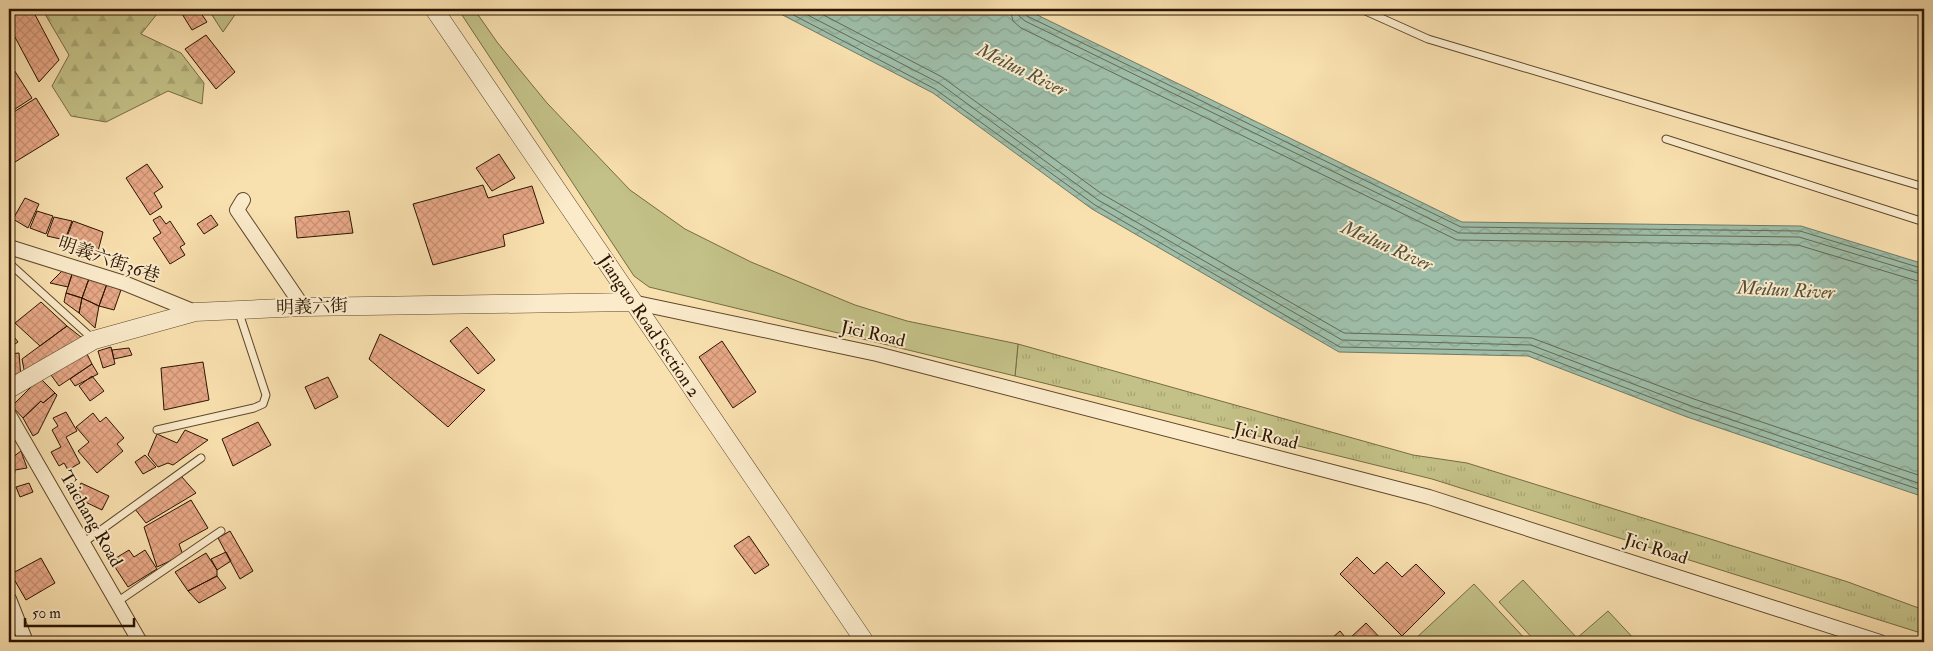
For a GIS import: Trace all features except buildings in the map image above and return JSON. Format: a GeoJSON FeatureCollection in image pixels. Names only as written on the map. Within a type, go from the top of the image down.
{"type":"FeatureCollection","features":[{"type":"Feature","properties":{"kind":"street","name":"Jianguo Road Section 2"},"geometry":{"type":"LineString","coordinates":[[434,9],[865,642]]}},
{"type":"Feature","properties":{"kind":"street"},"geometry":{"type":"LineString","coordinates":[[243,200],[237,210],[303,307]]}},
{"type":"Feature","properties":{"kind":"street","name":"明義六街36巷"},"geometry":{"type":"LineString","coordinates":[[9,246],[124,284],[195,312]]}},
{"type":"Feature","properties":{"kind":"street","name":"明義六街"},"geometry":{"type":"LineString","coordinates":[[9,389],[94,340],[195,312],[303,307],[632,302]]}},
{"type":"Feature","properties":{"kind":"street","name":"Jici Road"},"geometry":{"type":"LineString","coordinates":[[632,302],[877,354],[1429,497],[1880,642]]}},
{"type":"Feature","properties":{"kind":"street","name":"Taichang Road"},"geometry":{"type":"LineString","coordinates":[[10,422],[140,642]]}},
{"type":"Feature","properties":{"kind":"street"},"geometry":{"type":"LineString","coordinates":[[9,599],[26,642]]}},
{"type":"Feature","properties":{"kind":"lane"},"geometry":{"type":"LineString","coordinates":[[1361,9],[1428,39],[1924,187]]}},
{"type":"Feature","properties":{"kind":"lane"},"geometry":{"type":"LineString","coordinates":[[1666,139],[1924,222]]}},
{"type":"Feature","properties":{"kind":"lane"},"geometry":{"type":"LineString","coordinates":[[9,263],[94,340]]}},
{"type":"Feature","properties":{"kind":"lane"},"geometry":{"type":"LineString","coordinates":[[157,430],[254,408],[263,404],[266,395],[238,310]]}},
{"type":"Feature","properties":{"kind":"lane"},"geometry":{"type":"LineString","coordinates":[[83,543],[201,458]]}},
{"type":"Feature","properties":{"kind":"lane"},"geometry":{"type":"LineString","coordinates":[[117,602],[221,531]]}},
{"type":"Feature","properties":{"kind":"green space"},"geometry":{"type":"Polygon","coordinates":[[[42,9],[161,9],[141,34],[181,53],[204,83],[202,104],[168,91],[106,122],[71,116],[52,86],[69,55],[42,9]]]}},
{"type":"Feature","properties":{"kind":"green space"},"geometry":{"type":"Polygon","coordinates":[[[208,9],[239,9],[223,32],[208,9]]]}},
{"type":"Feature","properties":{"kind":"green space"},"geometry":{"type":"Polygon","coordinates":[[[458,9],[474,9],[497,42],[547,103],[630,190],[685,229],[751,262],[855,305],[907,321],[1018,344],[1015,376],[649,287],[634,276],[458,9]]]}},
{"type":"Feature","properties":{"kind":"green space"},"geometry":{"type":"Polygon","coordinates":[[[1018,344],[1413,455],[1467,463],[1848,582],[1924,610],[1924,634],[1432,479],[1015,376],[1018,344]]]}},
{"type":"Feature","properties":{"kind":"green space"},"geometry":{"type":"Polygon","coordinates":[[[1523,580],[1577,638],[1608,611],[1637,642],[1536,642],[1499,602],[1523,580]]]}},
{"type":"Feature","properties":{"kind":"green space"},"geometry":{"type":"Polygon","coordinates":[[[1474,584],[1528,642],[1415,642],[1414,640],[1474,584]]]}},
{"type":"Feature","properties":{"kind":"water","name":"Meilun River"},"geometry":{"type":"Polygon","coordinates":[[[771,9],[1025,9],[1462,222],[1801,226],[1924,264],[1924,497],[1687,417],[1528,356],[1339,352],[1092,209],[933,93],[771,9]]]}}]}
